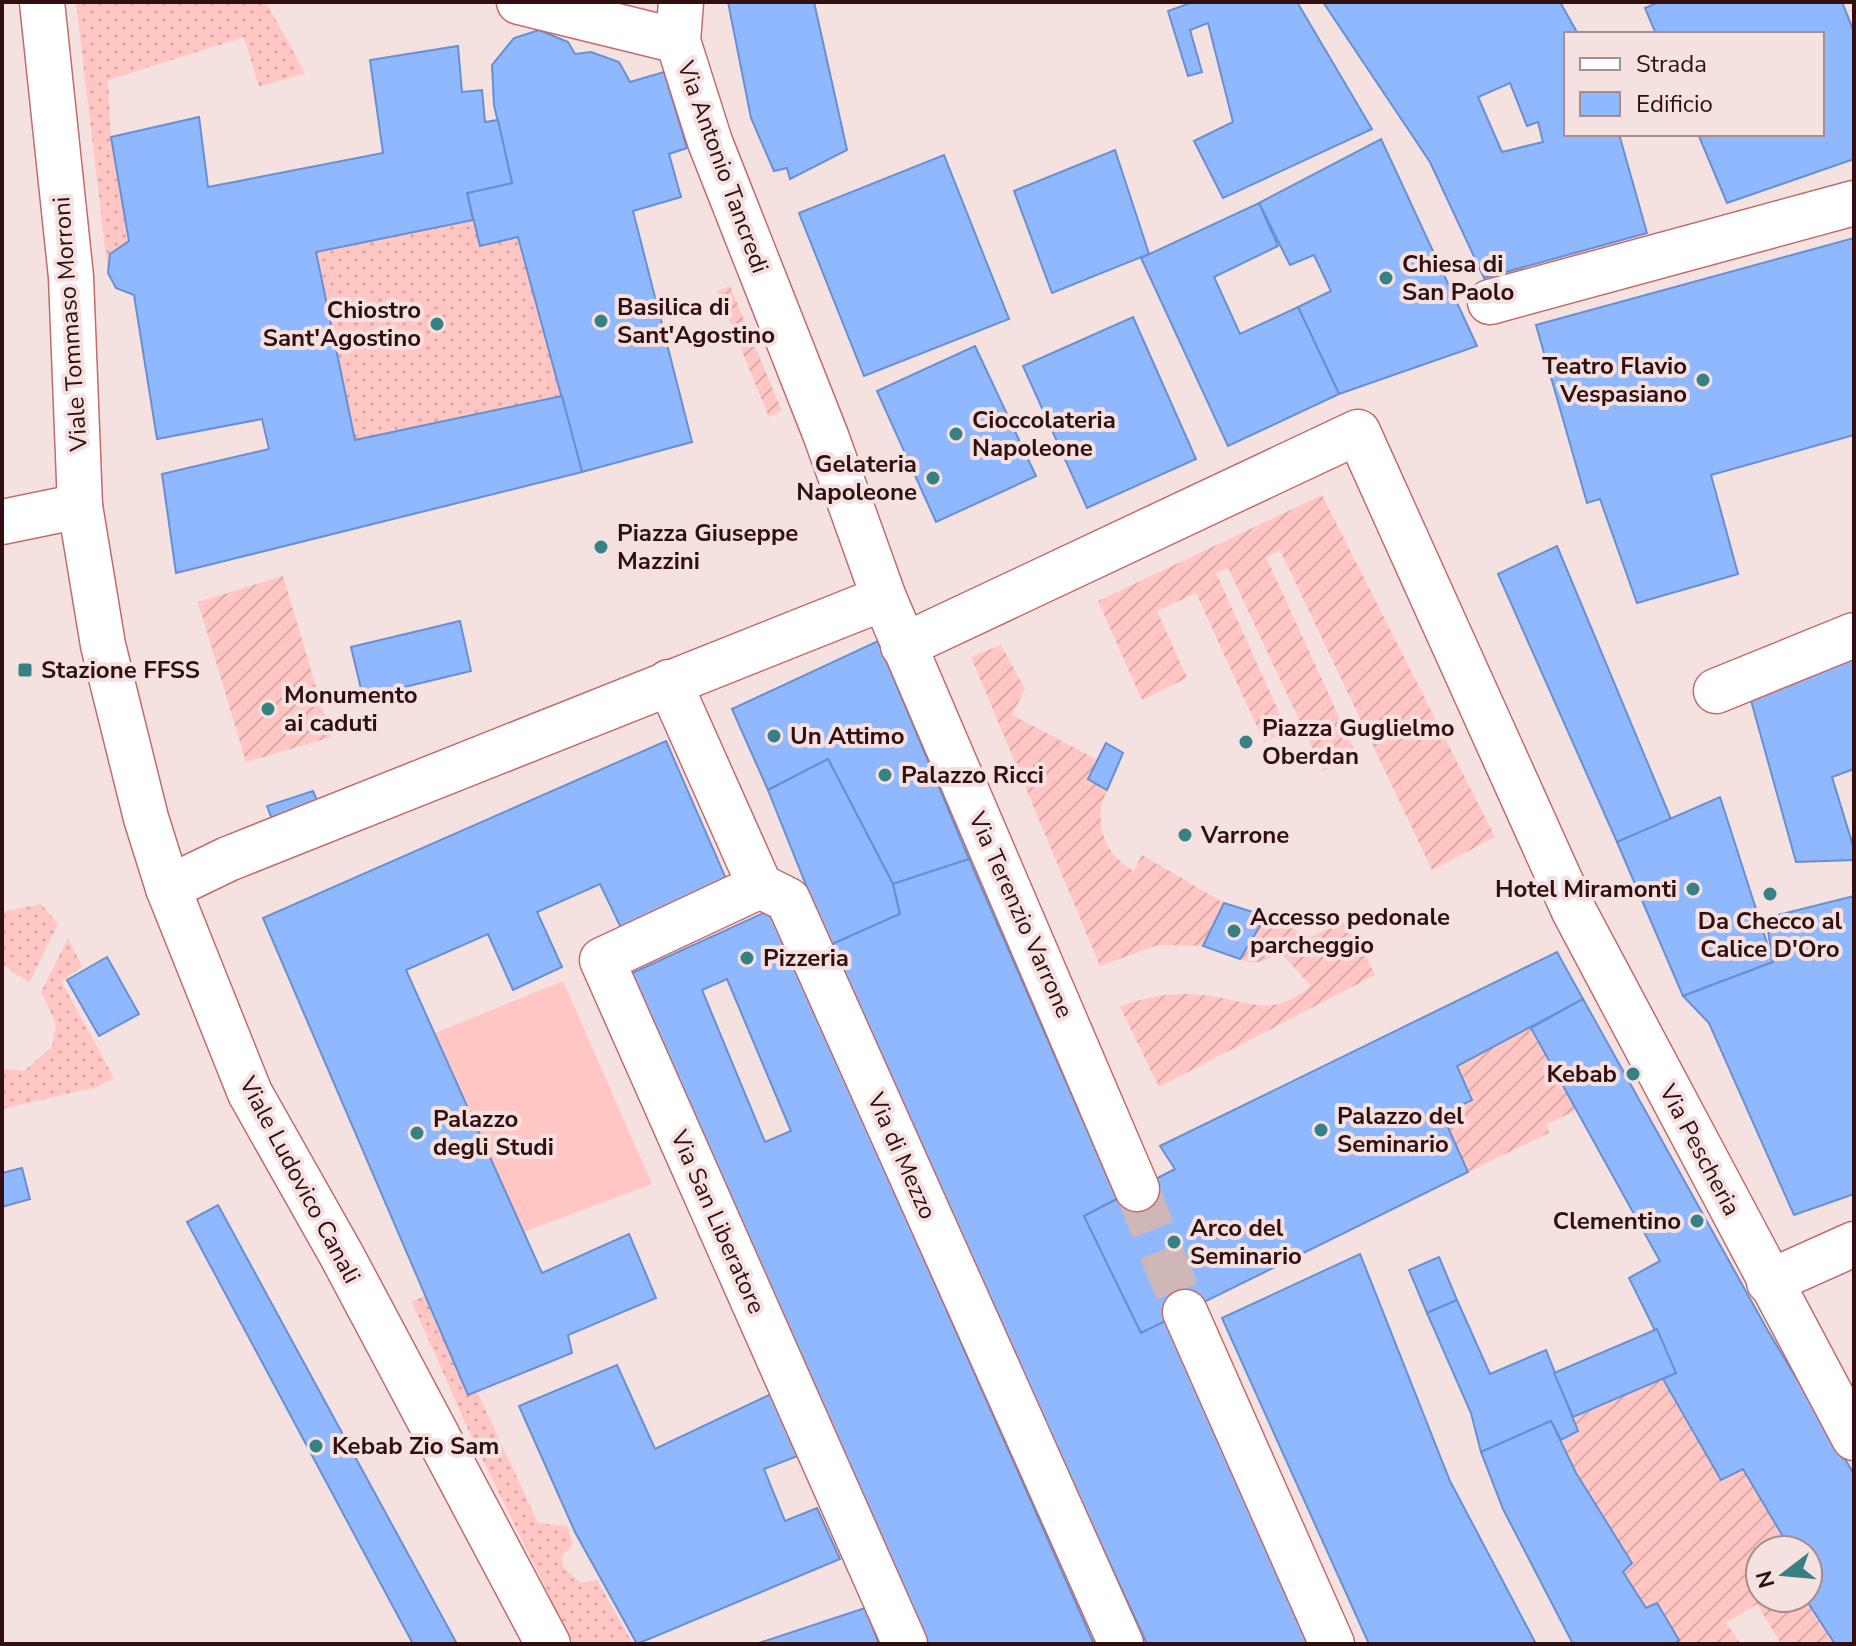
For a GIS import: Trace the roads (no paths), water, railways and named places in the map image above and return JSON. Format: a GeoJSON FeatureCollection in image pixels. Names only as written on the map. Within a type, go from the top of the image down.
{"type":"FeatureCollection","features":[{"type":"Feature","properties":{"kind":"street","name":"Viale Tommaso Morroni"},"geometry":{"type":"LineString","coordinates":[[42,2],[71,277],[80,506],[103,645]]}},
{"type":"Feature","properties":{"kind":"street"},"geometry":{"type":"LineString","coordinates":[[519,2],[679,22]]}},
{"type":"Feature","properties":{"kind":"street","name":"Via Antonio Tancredi"},"geometry":{"type":"LineString","coordinates":[[679,22],[710,142],[826,436],[884,598]]}},
{"type":"Feature","properties":{"kind":"street"},"geometry":{"type":"LineString","coordinates":[[1490,302],[1854,203]]}},
{"type":"Feature","properties":{"kind":"street","name":"Via Pescheria"},"geometry":{"type":"LineString","coordinates":[[903,646],[1358,432],[1588,936],[1854,1438]]}},
{"type":"Feature","properties":{"kind":"street"},"geometry":{"type":"LineString","coordinates":[[2,522],[80,506]]}},
{"type":"Feature","properties":{"kind":"street"},"geometry":{"type":"LineString","coordinates":[[168,888],[228,859],[884,598]]}},
{"type":"Feature","properties":{"kind":"street","name":"Via Terenzio Varrone"},"geometry":{"type":"LineString","coordinates":[[884,598],[1137,1189]]}},
{"type":"Feature","properties":{"kind":"street"},"geometry":{"type":"LineString","coordinates":[[1716,691],[1854,635]]}},
{"type":"Feature","properties":{"kind":"street","name":"Viale Ludovico Canali"},"geometry":{"type":"LineString","coordinates":[[103,645],[139,795],[168,888],[250,1093],[342,1256],[548,1644]]}},
{"type":"Feature","properties":{"kind":"street"},"geometry":{"type":"LineString","coordinates":[[669,682],[760,886]]}},
{"type":"Feature","properties":{"kind":"street","name":"Via San Liberatore"},"geometry":{"type":"LineString","coordinates":[[760,886],[602,960],[905,1644]]}},
{"type":"Feature","properties":{"kind":"street","name":"Via di Mezzo"},"geometry":{"type":"LineString","coordinates":[[760,886],[788,900],[1121,1644]]}},
{"type":"Feature","properties":{"kind":"street"},"geometry":{"type":"LineString","coordinates":[[1769,1282],[1854,1244]]}},
{"type":"Feature","properties":{"kind":"street"},"geometry":{"type":"LineString","coordinates":[[1185,1312],[1332,1644]]}},
{"type":"Feature","properties":{"kind":"tunnel"},"geometry":{"type":"LineString","coordinates":[[1137,1189],[1185,1312]]}},
{"type":"Feature","properties":{"kind":"place","name":"Chiesa di San Paolo"},"geometry":{"type":"Point","coordinates":[1386,278]}},
{"type":"Feature","properties":{"kind":"place","name":"Basilica di Sant'Agostino"},"geometry":{"type":"Point","coordinates":[601,321]}},
{"type":"Feature","properties":{"kind":"place","name":"Chiostro Sant'Agostino"},"geometry":{"type":"Point","coordinates":[437,324]}},
{"type":"Feature","properties":{"kind":"place","name":"Teatro Flavio Vespasiano"},"geometry":{"type":"Point","coordinates":[1703,380]}},
{"type":"Feature","properties":{"kind":"place","name":"Cioccolateria Napoleone"},"geometry":{"type":"Point","coordinates":[956,434]}},
{"type":"Feature","properties":{"kind":"place","name":"Gelateria Napoleone"},"geometry":{"type":"Point","coordinates":[933,478]}},
{"type":"Feature","properties":{"kind":"place","name":"Piazza Giuseppe Mazzini"},"geometry":{"type":"Point","coordinates":[601,547]}},
{"type":"Feature","properties":{"kind":"place","name":"Stazione FFSS"},"geometry":{"type":"Point","coordinates":[25,670]}},
{"type":"Feature","properties":{"kind":"place","name":"Monumento ai caduti"},"geometry":{"type":"Point","coordinates":[268,709]}},
{"type":"Feature","properties":{"kind":"place","name":"Un Attimo"},"geometry":{"type":"Point","coordinates":[774,736]}},
{"type":"Feature","properties":{"kind":"place","name":"Piazza Guglielmo Oberdan"},"geometry":{"type":"Point","coordinates":[1246,742]}},
{"type":"Feature","properties":{"kind":"place","name":"Palazzo Ricci"},"geometry":{"type":"Point","coordinates":[885,775]}},
{"type":"Feature","properties":{"kind":"place","name":"Varrone"},"geometry":{"type":"Point","coordinates":[1185,835]}},
{"type":"Feature","properties":{"kind":"place","name":"Hotel Miramonti"},"geometry":{"type":"Point","coordinates":[1693,889]}},
{"type":"Feature","properties":{"kind":"place","name":"Da Checco al Calice D'Oro"},"geometry":{"type":"Point","coordinates":[1770,894]}},
{"type":"Feature","properties":{"kind":"place","name":"Accesso pedonale parcheggio"},"geometry":{"type":"Point","coordinates":[1234,931]}},
{"type":"Feature","properties":{"kind":"place","name":"Pizzeria"},"geometry":{"type":"Point","coordinates":[747,958]}},
{"type":"Feature","properties":{"kind":"place","name":"Kebab"},"geometry":{"type":"Point","coordinates":[1633,1074]}},
{"type":"Feature","properties":{"kind":"place","name":"Palazzo del Seminario"},"geometry":{"type":"Point","coordinates":[1321,1130]}},
{"type":"Feature","properties":{"kind":"place","name":"Palazzo degli Studi"},"geometry":{"type":"Point","coordinates":[417,1133]}},
{"type":"Feature","properties":{"kind":"place","name":"Clementino"},"geometry":{"type":"Point","coordinates":[1697,1221]}},
{"type":"Feature","properties":{"kind":"place","name":"Arco del Seminario"},"geometry":{"type":"Point","coordinates":[1174,1242]}},
{"type":"Feature","properties":{"kind":"place","name":"Kebab Zio Sam"},"geometry":{"type":"Point","coordinates":[316,1446]}}]}
